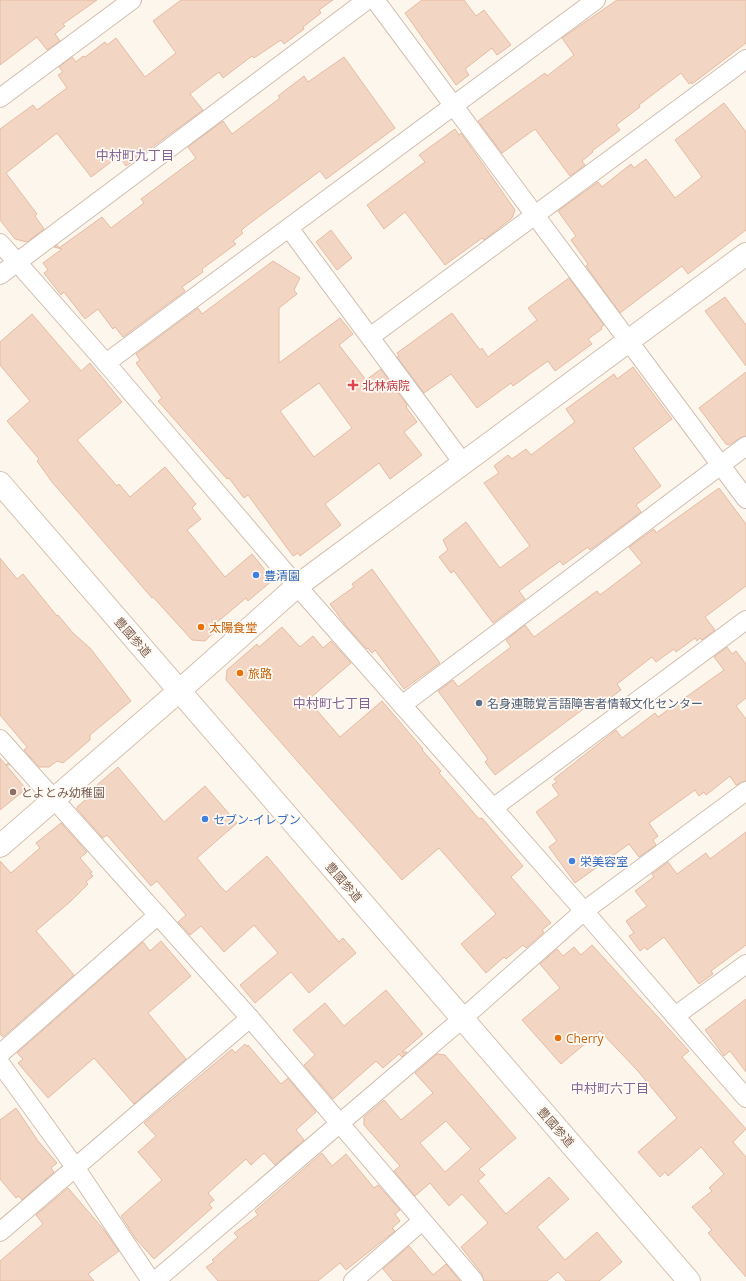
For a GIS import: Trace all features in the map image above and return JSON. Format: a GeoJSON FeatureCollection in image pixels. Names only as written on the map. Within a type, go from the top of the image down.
{"type":"FeatureCollection","features":[{"type":"Feature","properties":{"kind":"street"},"geometry":{"type":"LineString","coordinates":[[0,98],[132,0]]}},
{"type":"Feature","properties":{"kind":"street"},"geometry":{"type":"LineString","coordinates":[[0,275],[367,0]]}},
{"type":"Feature","properties":{"kind":"street"},"geometry":{"type":"LineString","coordinates":[[375,0],[746,499]]}},
{"type":"Feature","properties":{"kind":"street"},"geometry":{"type":"LineString","coordinates":[[106,363],[596,0]]}},
{"type":"Feature","properties":{"kind":"street"},"geometry":{"type":"LineString","coordinates":[[370,337],[746,59]]}},
{"type":"Feature","properties":{"kind":"street"},"geometry":{"type":"LineString","coordinates":[[289,228],[463,463]]}},
{"type":"Feature","properties":{"kind":"street"},"geometry":{"type":"LineString","coordinates":[[0,243],[106,363],[297,586],[584,911],[746,1098]]}},
{"type":"Feature","properties":{"kind":"street"},"geometry":{"type":"LineString","coordinates":[[0,846],[179,691],[297,586],[746,254]]}},
{"type":"Feature","properties":{"kind":"street"},"geometry":{"type":"LineString","coordinates":[[402,705],[746,446]]}},
{"type":"Feature","properties":{"kind":"street","name":"豊國参道"},"geometry":{"type":"LineString","coordinates":[[0,483],[689,1281]]}},
{"type":"Feature","properties":{"kind":"street"},"geometry":{"type":"LineString","coordinates":[[493,808],[746,620]]}},
{"type":"Feature","properties":{"kind":"street"},"geometry":{"type":"LineString","coordinates":[[0,739],[250,1018],[474,1281]]}},
{"type":"Feature","properties":{"kind":"street"},"geometry":{"type":"LineString","coordinates":[[155,1281],[462,1019],[584,911],[746,791]]}},
{"type":"Feature","properties":{"kind":"street"},"geometry":{"type":"LineString","coordinates":[[0,1054],[158,915]]}},
{"type":"Feature","properties":{"kind":"street"},"geometry":{"type":"LineString","coordinates":[[675,1016],[746,964]]}},
{"type":"Feature","properties":{"kind":"street"},"geometry":{"type":"LineString","coordinates":[[0,1232],[250,1018]]}},
{"type":"Feature","properties":{"kind":"street"},"geometry":{"type":"LineString","coordinates":[[0,1063],[6,1086],[75,1167],[151,1281]]}},
{"type":"Feature","properties":{"kind":"street"},"geometry":{"type":"LineString","coordinates":[[353,1281],[422,1221]]}},
{"type":"Feature","properties":{"kind":"building"},"geometry":{"type":"Polygon","coordinates":[[[0,0],[97,0],[63,24],[65,26],[55,34],[60,41],[47,50],[37,37],[0,65],[0,0]]]}},
{"type":"Feature","properties":{"kind":"building"},"geometry":{"type":"Polygon","coordinates":[[[181,0],[333,0],[319,10],[321,13],[303,27],[304,29],[284,44],[281,40],[254,58],[252,56],[223,78],[219,72],[190,94],[203,110],[126,166],[119,156],[91,177],[57,133],[6,173],[37,214],[35,216],[44,229],[27,242],[15,239],[0,220],[0,129],[33,105],[37,110],[67,88],[58,75],[63,72],[59,67],[72,57],[76,62],[105,42],[107,45],[116,38],[145,77],[176,53],[153,21],[181,0]]]}},
{"type":"Feature","properties":{"kind":"building"},"geometry":{"type":"Polygon","coordinates":[[[422,0],[464,0],[476,16],[484,10],[511,45],[497,55],[492,48],[465,69],[469,75],[456,85],[405,13],[422,0]]]}},
{"type":"Feature","properties":{"kind":"building"},"geometry":{"type":"Polygon","coordinates":[[[617,0],[746,0],[746,43],[692,84],[691,82],[689,84],[681,73],[639,105],[640,107],[616,125],[620,130],[592,151],[593,152],[582,161],[585,165],[570,176],[535,129],[502,153],[478,121],[545,73],[547,76],[574,55],[562,38],[617,0]]]}},
{"type":"Feature","properties":{"kind":"building"},"geometry":{"type":"Polygon","coordinates":[[[344,57],[395,128],[326,179],[320,171],[245,227],[241,231],[243,233],[233,241],[236,244],[202,269],[203,272],[182,287],[185,291],[123,337],[115,327],[113,329],[98,309],[85,319],[64,292],[61,295],[44,273],[48,270],[43,263],[62,249],[54,247],[57,245],[59,248],[102,217],[111,228],[144,203],[141,199],[196,158],[188,147],[223,121],[232,134],[280,98],[278,96],[304,76],[308,82],[344,57]]]}},
{"type":"Feature","properties":{"kind":"building"},"geometry":{"type":"Polygon","coordinates":[[[724,103],[746,132],[746,230],[688,274],[682,266],[620,313],[586,266],[588,264],[571,240],[576,236],[558,211],[598,182],[602,187],[631,164],[634,168],[646,159],[675,198],[702,177],[675,140],[724,103]]]}},
{"type":"Feature","properties":{"kind":"building"},"geometry":{"type":"Polygon","coordinates":[[[455,129],[459,135],[461,133],[515,210],[512,218],[484,240],[482,238],[445,265],[405,212],[384,229],[367,205],[425,162],[419,155],[455,129]]]}},
{"type":"Feature","properties":{"kind":"building"},"geometry":{"type":"Polygon","coordinates":[[[331,230],[352,258],[337,270],[316,242],[331,230]]]}},
{"type":"Feature","properties":{"kind":"building"},"geometry":{"type":"Polygon","coordinates":[[[273,261],[300,278],[294,290],[297,294],[279,308],[279,363],[340,318],[353,334],[339,345],[366,380],[381,369],[407,405],[406,407],[417,422],[404,432],[422,455],[390,479],[379,463],[325,504],[341,525],[300,556],[298,553],[293,556],[248,495],[244,498],[229,478],[227,479],[158,401],[162,398],[136,363],[140,360],[136,354],[198,308],[202,314],[273,261]],[[319,383],[280,411],[314,457],[352,428],[319,383]]]}},
{"type":"Feature","properties":{"kind":"building"},"geometry":{"type":"Polygon","coordinates":[[[569,278],[604,325],[601,327],[602,329],[588,339],[592,344],[555,371],[548,361],[513,386],[511,383],[477,408],[451,374],[424,393],[397,357],[399,356],[397,353],[452,313],[480,350],[482,348],[488,357],[537,320],[528,308],[569,278]]]}},
{"type":"Feature","properties":{"kind":"building"},"geometry":{"type":"Polygon","coordinates":[[[725,297],[746,325],[746,366],[705,311],[725,297]]]}},
{"type":"Feature","properties":{"kind":"building"},"geometry":{"type":"Polygon","coordinates":[[[32,314],[81,371],[90,363],[122,402],[77,440],[117,486],[119,484],[130,497],[165,467],[196,504],[192,508],[201,519],[187,530],[225,577],[252,554],[273,580],[248,601],[246,598],[209,629],[213,633],[205,641],[192,640],[153,597],[152,598],[52,482],[37,461],[39,459],[7,421],[30,401],[0,365],[0,342],[32,314]]]}},
{"type":"Feature","properties":{"kind":"building"},"geometry":{"type":"Polygon","coordinates":[[[633,367],[672,419],[633,448],[661,486],[636,505],[641,512],[590,550],[588,547],[563,565],[560,561],[519,591],[525,599],[493,623],[454,571],[451,573],[439,557],[448,550],[443,540],[466,522],[500,568],[530,546],[484,483],[499,473],[494,466],[508,455],[512,459],[526,449],[531,455],[575,422],[566,409],[614,374],[617,379],[633,367]]]}},
{"type":"Feature","properties":{"kind":"building"},"geometry":{"type":"Polygon","coordinates":[[[746,372],[746,436],[729,445],[726,444],[699,408],[746,372]]]}},
{"type":"Feature","properties":{"kind":"building"},"geometry":{"type":"Polygon","coordinates":[[[719,488],[746,524],[746,586],[705,617],[715,630],[702,640],[700,638],[697,641],[695,638],[676,652],[674,649],[656,662],[652,657],[617,684],[621,690],[598,707],[594,701],[495,775],[485,762],[488,759],[438,691],[453,680],[458,687],[511,647],[506,640],[525,625],[534,637],[597,591],[600,595],[642,563],[629,547],[654,529],[656,533],[719,488]]]}},
{"type":"Feature","properties":{"kind":"building"},"geometry":{"type":"Polygon","coordinates":[[[0,558],[17,579],[23,574],[57,616],[58,615],[73,633],[90,648],[131,701],[90,735],[90,740],[63,763],[57,761],[49,767],[39,767],[24,750],[27,747],[0,715],[0,558]]]}},
{"type":"Feature","properties":{"kind":"building"},"geometry":{"type":"Polygon","coordinates":[[[372,569],[440,663],[404,689],[375,650],[372,653],[368,648],[367,649],[347,627],[330,604],[354,587],[352,584],[372,569]]]}},
{"type":"Feature","properties":{"kind":"building"},"geometry":{"type":"Polygon","coordinates":[[[282,627],[300,647],[313,636],[323,648],[331,641],[351,663],[308,700],[340,737],[382,701],[441,771],[439,773],[479,819],[482,818],[523,866],[511,877],[551,923],[542,930],[544,932],[526,948],[523,945],[506,959],[504,957],[486,973],[461,944],[496,914],[439,848],[402,880],[226,680],[227,670],[257,644],[259,647],[282,627]]]}},
{"type":"Feature","properties":{"kind":"building"},"geometry":{"type":"Polygon","coordinates":[[[727,647],[732,654],[736,651],[746,664],[746,698],[736,706],[746,719],[746,781],[736,785],[730,776],[706,795],[704,792],[699,796],[695,790],[649,823],[658,836],[653,840],[656,845],[639,857],[629,844],[575,883],[549,847],[557,841],[536,812],[559,795],[552,785],[557,782],[554,779],[616,730],[622,738],[655,713],[658,717],[724,670],[714,657],[727,647]]]}},
{"type":"Feature","properties":{"kind":"building","name":"とよとみ幼稚園"},"geometry":{"type":"Polygon","coordinates":[[[0,758],[26,789],[0,810],[0,758]]]}},
{"type":"Feature","properties":{"kind":"building"},"geometry":{"type":"Polygon","coordinates":[[[118,767],[164,822],[205,786],[237,823],[197,858],[220,886],[226,892],[267,856],[339,942],[343,938],[356,953],[309,993],[291,972],[255,1003],[240,985],[278,953],[254,925],[224,952],[201,926],[190,935],[178,922],[186,915],[157,881],[151,886],[107,835],[103,838],[77,809],[77,807],[99,788],[97,785],[118,767]]]}},
{"type":"Feature","properties":{"kind":"building"},"geometry":{"type":"Polygon","coordinates":[[[61,823],[87,852],[80,858],[92,872],[90,873],[93,876],[86,882],[88,884],[71,901],[36,931],[74,975],[3,1037],[0,1034],[0,861],[11,873],[40,848],[36,843],[61,823]]]}},
{"type":"Feature","properties":{"kind":"building"},"geometry":{"type":"Polygon","coordinates":[[[746,832],[746,945],[711,971],[713,974],[699,984],[664,937],[647,950],[645,947],[640,951],[629,936],[634,933],[626,921],[647,906],[635,891],[654,877],[652,874],[668,862],[677,874],[706,853],[710,859],[746,832]]]}},
{"type":"Feature","properties":{"kind":"building"},"geometry":{"type":"Polygon","coordinates":[[[161,941],[191,976],[148,1013],[186,1059],[134,1104],[94,1058],[48,1098],[18,1063],[23,1059],[17,1053],[143,942],[150,951],[161,941]]]}},
{"type":"Feature","properties":{"kind":"building"},"geometry":{"type":"Polygon","coordinates":[[[592,945],[689,1051],[682,1057],[746,1129],[733,1142],[746,1157],[746,1277],[708,1233],[712,1230],[692,1207],[712,1191],[709,1188],[724,1174],[701,1147],[668,1176],[665,1172],[660,1177],[638,1152],[677,1118],[637,1070],[600,1031],[561,1064],[522,1020],[560,988],[540,964],[557,949],[563,956],[574,947],[581,955],[592,945]]]}},
{"type":"Feature","properties":{"kind":"building"},"geometry":{"type":"Polygon","coordinates":[[[386,990],[423,1034],[402,1052],[407,1052],[402,1057],[399,1054],[383,1068],[376,1061],[333,1099],[304,1065],[315,1055],[293,1030],[325,1003],[344,1026],[386,990]]]}},
{"type":"Feature","properties":{"kind":"building"},"geometry":{"type":"Polygon","coordinates":[[[746,999],[746,1072],[730,1051],[724,1056],[705,1030],[746,999]]]}},
{"type":"Feature","properties":{"kind":"building"},"geometry":{"type":"Polygon","coordinates":[[[245,1044],[247,1047],[248,1045],[281,1084],[288,1078],[316,1112],[296,1130],[304,1140],[275,1165],[264,1153],[251,1165],[246,1159],[208,1193],[214,1200],[209,1204],[212,1208],[154,1259],[136,1239],[121,1216],[162,1180],[138,1152],[156,1136],[144,1123],[232,1049],[235,1053],[245,1044]]]}},
{"type":"Feature","properties":{"kind":"building"},"geometry":{"type":"Polygon","coordinates":[[[437,1054],[445,1055],[516,1138],[479,1169],[485,1175],[478,1181],[506,1214],[549,1177],[569,1199],[537,1227],[565,1260],[597,1232],[622,1262],[599,1281],[566,1281],[558,1272],[547,1281],[484,1281],[482,1274],[461,1247],[488,1223],[462,1194],[449,1206],[430,1183],[415,1196],[394,1171],[400,1166],[364,1125],[364,1117],[384,1100],[401,1120],[433,1093],[415,1073],[437,1054]],[[446,1121],[420,1143],[445,1172],[471,1149],[446,1121]]]}},
{"type":"Feature","properties":{"kind":"building"},"geometry":{"type":"Polygon","coordinates":[[[16,1108],[38,1141],[57,1163],[51,1168],[54,1172],[22,1200],[19,1196],[16,1198],[0,1179],[0,1120],[16,1108]]]}},
{"type":"Feature","properties":{"kind":"building"},"geometry":{"type":"Polygon","coordinates":[[[322,1153],[332,1166],[346,1154],[374,1188],[378,1185],[400,1210],[395,1214],[400,1221],[392,1228],[395,1231],[346,1270],[340,1263],[318,1281],[218,1281],[206,1267],[214,1262],[212,1260],[238,1237],[234,1233],[258,1215],[255,1211],[322,1153]]]}},
{"type":"Feature","properties":{"kind":"building"},"geometry":{"type":"Polygon","coordinates":[[[68,1188],[104,1230],[119,1251],[88,1274],[94,1281],[0,1281],[0,1261],[43,1224],[36,1215],[68,1188]]]}},
{"type":"Feature","properties":{"kind":"building"},"geometry":{"type":"Polygon","coordinates":[[[409,1246],[433,1275],[446,1264],[460,1281],[393,1281],[383,1269],[409,1246]]]}},
{"type":"Feature","properties":{"kind":"place","name":"北林病院"},"geometry":{"type":"Point","coordinates":[353,385]}},
{"type":"Feature","properties":{"kind":"place","name":"豊清園"},"geometry":{"type":"Point","coordinates":[256,575]}},
{"type":"Feature","properties":{"kind":"place","name":"太陽食堂"},"geometry":{"type":"Point","coordinates":[201,627]}},
{"type":"Feature","properties":{"kind":"place","name":"旅路"},"geometry":{"type":"Point","coordinates":[240,673]}},
{"type":"Feature","properties":{"kind":"place","name":"名身連聴覚言語障害者情報文化センター"},"geometry":{"type":"Point","coordinates":[479,703]}},
{"type":"Feature","properties":{"kind":"place","name":"とよとみ幼稚園"},"geometry":{"type":"Point","coordinates":[13,792]}},
{"type":"Feature","properties":{"kind":"place","name":"セブン-イレブン"},"geometry":{"type":"Point","coordinates":[205,819]}},
{"type":"Feature","properties":{"kind":"place","name":"栄美容室"},"geometry":{"type":"Point","coordinates":[572,861]}},
{"type":"Feature","properties":{"kind":"place","name":"Cherry"},"geometry":{"type":"Point","coordinates":[558,1038]}},
{"type":"Feature","properties":{"kind":"district","name":"中村町九丁目"},"geometry":{"type":"Point","coordinates":[135,155]}},
{"type":"Feature","properties":{"kind":"district","name":"中村町七丁目"},"geometry":{"type":"Point","coordinates":[332,703]}},
{"type":"Feature","properties":{"kind":"district","name":"中村町六丁目"},"geometry":{"type":"Point","coordinates":[610,1088]}}]}
